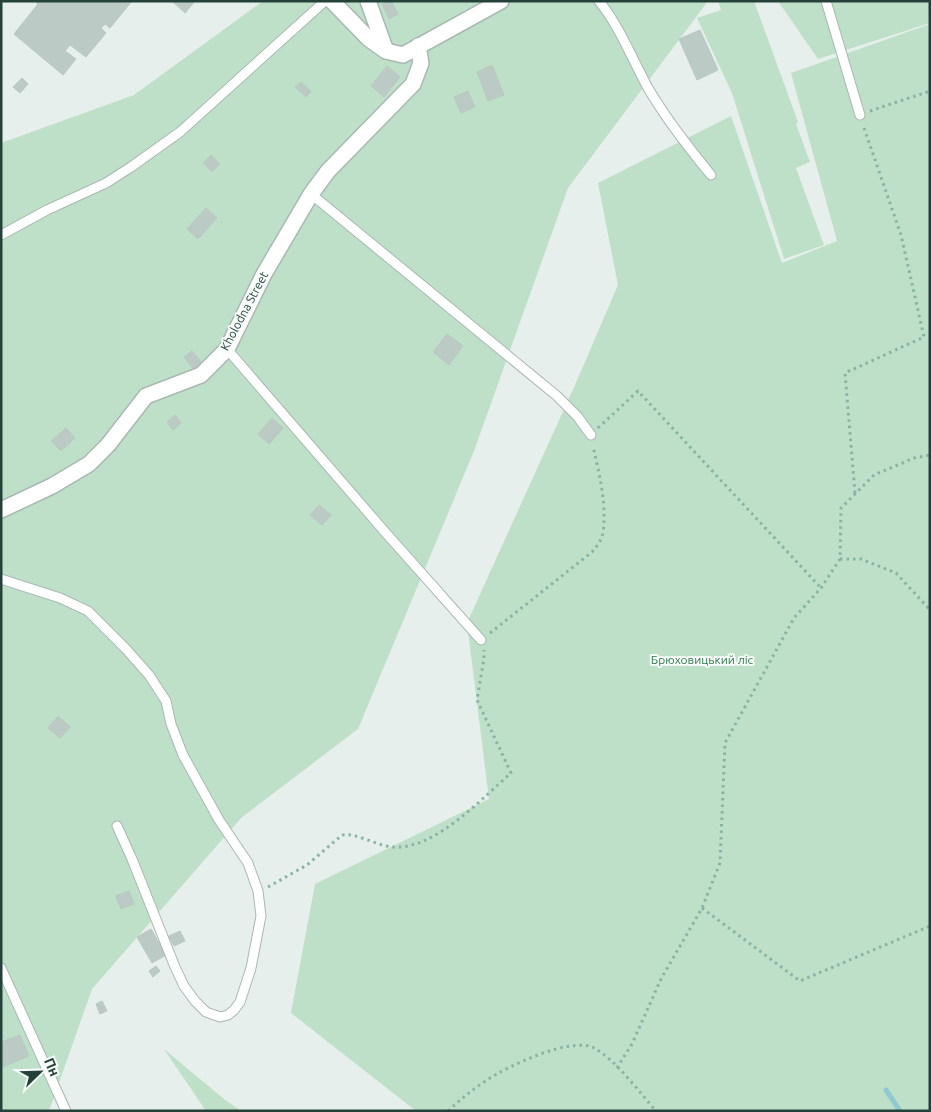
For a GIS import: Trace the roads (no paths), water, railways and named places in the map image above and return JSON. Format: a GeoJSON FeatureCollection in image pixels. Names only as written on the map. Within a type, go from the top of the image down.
{"type":"FeatureCollection","features":[{"type":"Feature","properties":{"kind":"street"},"geometry":{"type":"LineString","coordinates":[[332,1],[369,39],[386,51],[403,55],[501,1]]}},
{"type":"Feature","properties":{"kind":"street"},"geometry":{"type":"LineString","coordinates":[[368,1],[386,51]]}},
{"type":"Feature","properties":{"kind":"street","name":"Kholodna Street"},"geometry":{"type":"LineString","coordinates":[[1,510],[52,486],[89,464],[108,445],[146,396],[201,375],[227,348],[264,274],[311,194],[328,171],[413,84],[420,64],[418,46]]}},
{"type":"Feature","properties":{"kind":"lane"},"geometry":{"type":"LineString","coordinates":[[1,235],[47,210],[106,183],[180,132],[325,1]]}},
{"type":"Feature","properties":{"kind":"lane"},"geometry":{"type":"LineString","coordinates":[[599,1],[615,25],[663,112],[683,141],[711,175]]}},
{"type":"Feature","properties":{"kind":"lane"},"geometry":{"type":"LineString","coordinates":[[826,1],[860,115]]}},
{"type":"Feature","properties":{"kind":"lane"},"geometry":{"type":"LineString","coordinates":[[311,194],[556,396],[577,416],[591,435]]}},
{"type":"Feature","properties":{"kind":"lane"},"geometry":{"type":"LineString","coordinates":[[227,348],[385,532],[481,640]]}},
{"type":"Feature","properties":{"kind":"lane"},"geometry":{"type":"LineString","coordinates":[[1,579],[60,598],[88,611],[149,675],[166,701],[171,724],[184,755],[219,820],[248,863],[258,891],[261,916],[248,981],[242,997],[234,1010],[228,1015],[220,1017],[206,1012],[194,1001],[184,986],[117,826]]}},
{"type":"Feature","properties":{"kind":"lane"},"geometry":{"type":"LineString","coordinates":[[1,968],[66,1111]]}},
{"type":"Feature","properties":{"kind":"waterway"},"geometry":{"type":"LineString","coordinates":[[886,1090],[900,1111]]}},
{"type":"Feature","properties":{"kind":"park label","name":"Брюховицький ліс"},"geometry":{"type":"Point","coordinates":[702,659]}}]}
